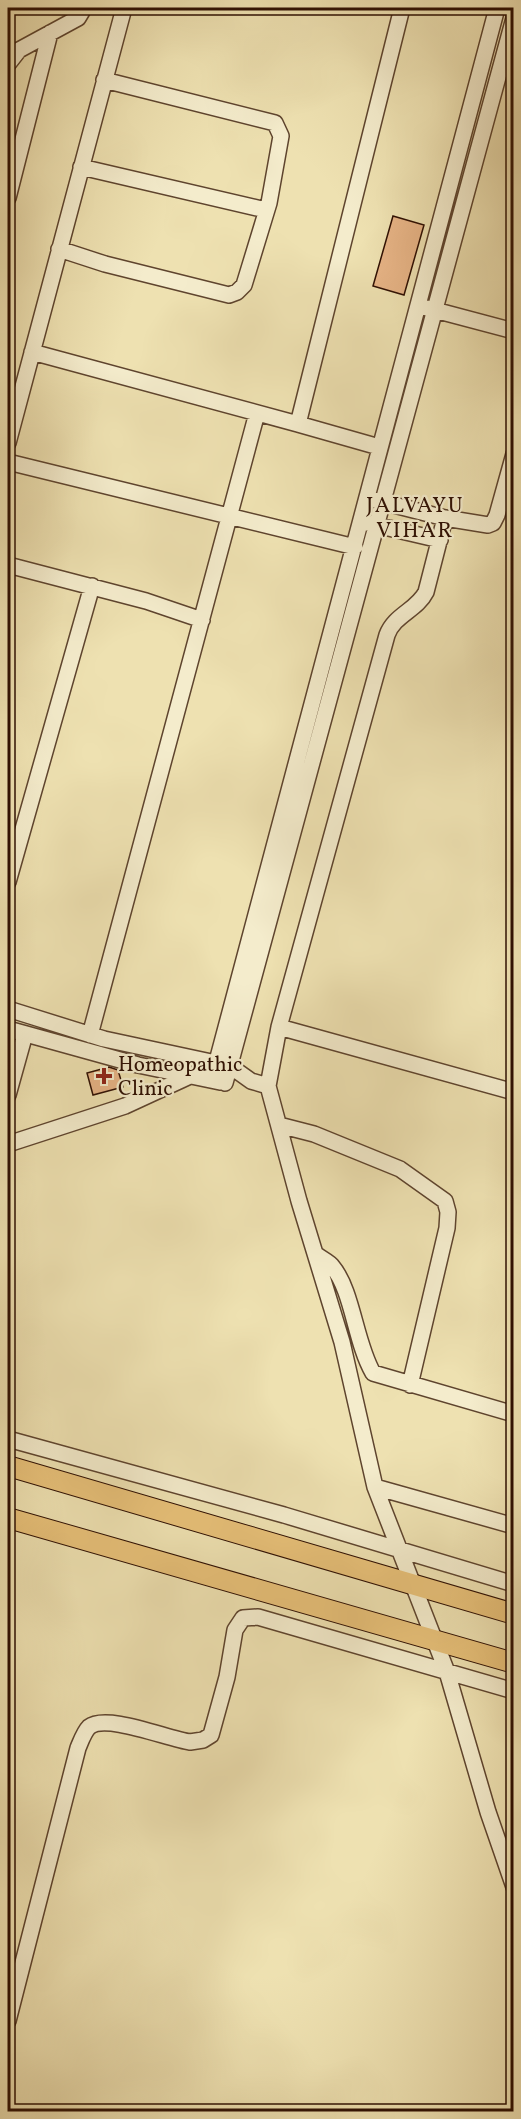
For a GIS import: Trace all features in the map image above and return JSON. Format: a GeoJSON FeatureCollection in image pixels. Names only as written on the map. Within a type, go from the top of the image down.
{"type":"FeatureCollection","features":[{"type":"Feature","properties":{"kind":"main road"},"geometry":{"type":"LineString","coordinates":[[8,1466],[513,1614]]}},
{"type":"Feature","properties":{"kind":"main road"},"geometry":{"type":"LineString","coordinates":[[8,1518],[513,1663]]}},
{"type":"Feature","properties":{"kind":"street"},"geometry":{"type":"LineString","coordinates":[[8,64],[19,50],[78,18],[84,8]]}},
{"type":"Feature","properties":{"kind":"street"},"geometry":{"type":"LineString","coordinates":[[8,443],[124,8]]}},
{"type":"Feature","properties":{"kind":"street"},"geometry":{"type":"LineString","coordinates":[[298,424],[402,8]]}},
{"type":"Feature","properties":{"kind":"street"},"geometry":{"type":"LineString","coordinates":[[375,500],[379,447],[497,8]]}},
{"type":"Feature","properties":{"kind":"street"},"geometry":{"type":"LineString","coordinates":[[223,1065],[368,523],[434,310],[513,18]]}},
{"type":"Feature","properties":{"kind":"street"},"geometry":{"type":"LineString","coordinates":[[8,198],[50,33]]}},
{"type":"Feature","properties":{"kind":"street"},"geometry":{"type":"LineString","coordinates":[[59,249],[105,264],[229,295],[237,292],[244,285],[267,210],[281,136],[275,123],[104,80]]}},
{"type":"Feature","properties":{"kind":"street"},"geometry":{"type":"LineString","coordinates":[[81,167],[267,210]]}},
{"type":"Feature","properties":{"kind":"street"},"geometry":{"type":"LineString","coordinates":[[418,305],[513,331]]}},
{"type":"Feature","properties":{"kind":"street"},"geometry":{"type":"LineString","coordinates":[[32,352],[379,447]]}},
{"type":"Feature","properties":{"kind":"street"},"geometry":{"type":"LineString","coordinates":[[90,1035],[257,413]]}},
{"type":"Feature","properties":{"kind":"street"},"geometry":{"type":"LineString","coordinates":[[375,500],[481,526],[493,523],[513,454]]}},
{"type":"Feature","properties":{"kind":"street"},"geometry":{"type":"LineString","coordinates":[[8,462],[355,547]]}},
{"type":"Feature","properties":{"kind":"street"},"geometry":{"type":"LineString","coordinates":[[445,518],[426,592],[420,603],[395,621],[387,634],[279,1027],[268,1086],[357,1400],[375,1487],[410,1583],[447,1672],[488,1812],[513,1887]]}},
{"type":"Feature","properties":{"kind":"street"},"geometry":{"type":"LineString","coordinates":[[368,523],[440,540]]}},
{"type":"Feature","properties":{"kind":"street"},"geometry":{"type":"LineString","coordinates":[[219,1081],[355,547],[368,523]]}},
{"type":"Feature","properties":{"kind":"street"},"geometry":{"type":"LineString","coordinates":[[8,565],[146,601],[202,620]]}},
{"type":"Feature","properties":{"kind":"street"},"geometry":{"type":"LineString","coordinates":[[8,882],[92,586]]}},
{"type":"Feature","properties":{"kind":"street"},"geometry":{"type":"LineString","coordinates":[[8,1009],[90,1035],[223,1065],[250,1081],[268,1086]]}},
{"type":"Feature","properties":{"kind":"street"},"geometry":{"type":"LineString","coordinates":[[279,1027],[513,1092]]}},
{"type":"Feature","properties":{"kind":"street"},"geometry":{"type":"LineString","coordinates":[[8,1029],[190,1076],[219,1081],[250,1081]]}},
{"type":"Feature","properties":{"kind":"street"},"geometry":{"type":"LineString","coordinates":[[8,1095],[25,1034]]}},
{"type":"Feature","properties":{"kind":"street"},"geometry":{"type":"LineString","coordinates":[[8,1144],[125,1106],[190,1076]]}},
{"type":"Feature","properties":{"kind":"street"},"geometry":{"type":"LineString","coordinates":[[279,1125],[314,1134],[399,1169],[445,1201],[448,1212],[447,1228],[410,1385]]}},
{"type":"Feature","properties":{"kind":"street"},"geometry":{"type":"LineString","coordinates":[[317,1255],[332,1266],[339,1278],[363,1357],[373,1373],[513,1413]]}},
{"type":"Feature","properties":{"kind":"street"},"geometry":{"type":"LineString","coordinates":[[8,1439],[284,1515],[513,1584]]}},
{"type":"Feature","properties":{"kind":"street"},"geometry":{"type":"LineString","coordinates":[[375,1487],[513,1526]]}},
{"type":"Feature","properties":{"kind":"street"},"geometry":{"type":"LineString","coordinates":[[8,2021],[78,1748],[88,1728],[99,1722],[114,1723],[190,1742],[203,1740],[211,1735],[227,1677],[236,1630],[243,1618],[251,1617],[513,1691]]}},
{"type":"Feature","properties":{"kind":"building"},"geometry":{"type":"Polygon","coordinates":[[[393,216],[424,225],[404,295],[373,286],[393,216]]]}},
{"type":"Feature","properties":{"kind":"building"},"geometry":{"type":"Polygon","coordinates":[[[109,1067],[118,1070],[123,1087],[93,1095],[87,1073],[109,1067]]]}},
{"type":"Feature","properties":{"kind":"place","name":"Homeopathic Clinic"},"geometry":{"type":"Point","coordinates":[104,1076]}},
{"type":"Feature","properties":{"kind":"district","name":"JALVAYU VIHAR"},"geometry":{"type":"Point","coordinates":[415,516]}}]}
